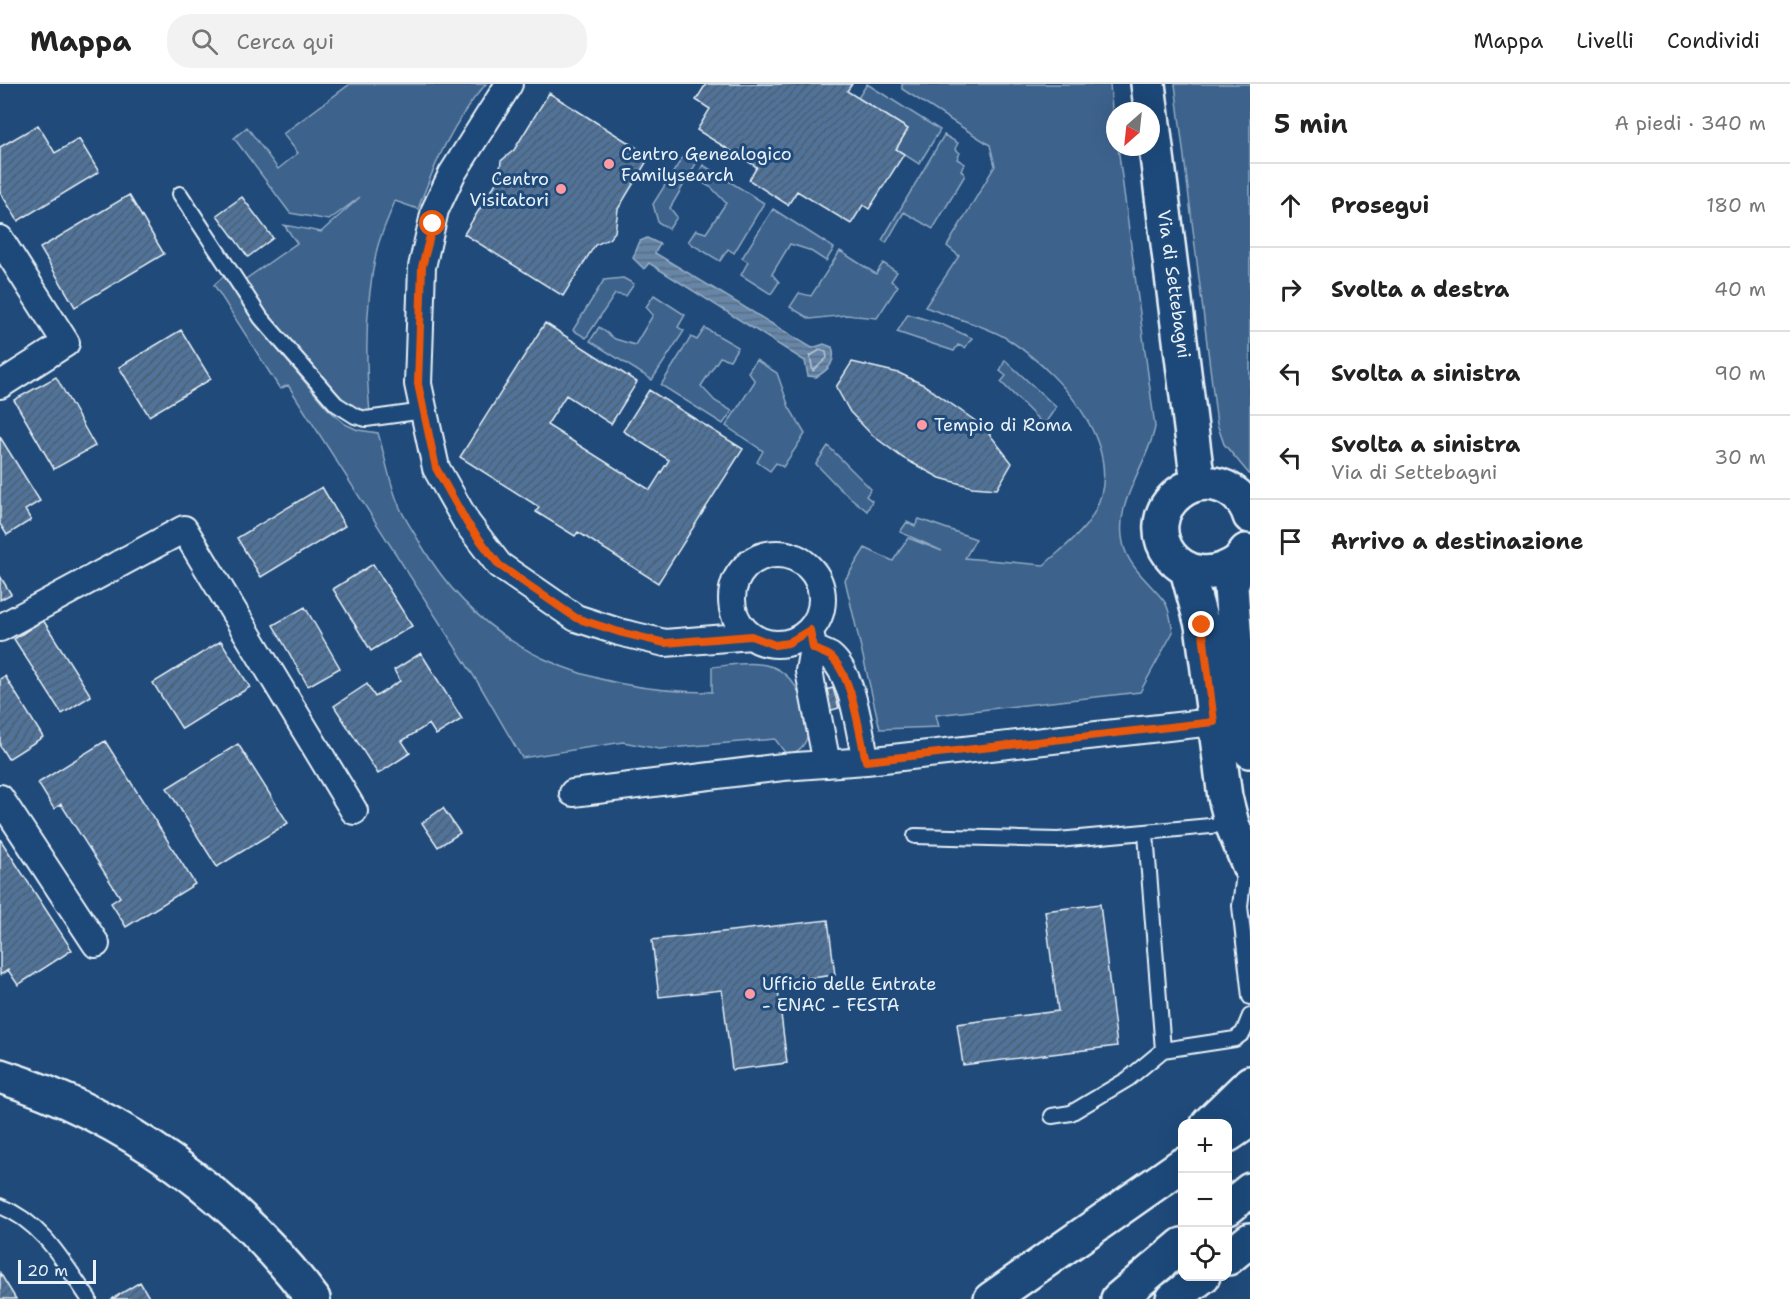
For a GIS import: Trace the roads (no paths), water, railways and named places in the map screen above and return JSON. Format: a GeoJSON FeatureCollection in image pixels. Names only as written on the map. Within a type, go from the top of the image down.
{"type":"FeatureCollection","features":[{"type":"Feature","properties":{"kind":"main road","name":"Via di Settebagni"},"geometry":{"type":"LineString","coordinates":[[1148,84],[1198,484]]}},
{"type":"Feature","properties":{"kind":"main road"},"geometry":{"type":"LineString","coordinates":[[1248,864],[1232,824],[1219,771],[1202,625],[1187,570],[1167,550],[1162,537],[1161,523],[1174,497],[1198,484],[1227,488],[1239,496],[1250,516]]}},
{"type":"Feature","properties":{"kind":"main road"},"geometry":{"type":"LineString","coordinates":[[1187,570],[1214,574],[1244,552]]}},
{"type":"Feature","properties":{"kind":"main road"},"geometry":{"type":"LineString","coordinates":[[1244,552],[1231,587],[1235,642],[1250,751]]}},
{"type":"Feature","properties":{"kind":"main road"},"geometry":{"type":"LineString","coordinates":[[0,1076],[42,1091],[96,1116],[188,1172],[262,1239],[313,1299]]}},
{"type":"Feature","properties":{"kind":"main road"},"geometry":{"type":"LineString","coordinates":[[1213,1119],[1250,1083]]}},
{"type":"Feature","properties":{"kind":"main road"},"geometry":{"type":"LineString","coordinates":[[1232,1132],[1250,1120]]}},
{"type":"Feature","properties":{"kind":"main road"},"geometry":{"type":"LineString","coordinates":[[1124,1204],[1178,1152]]}},
{"type":"Feature","properties":{"kind":"main road"},"geometry":{"type":"LineString","coordinates":[[991,1299],[1178,1168]]}},
{"type":"Feature","properties":{"kind":"main road"},"geometry":{"type":"LineString","coordinates":[[1232,1204],[1250,1190]]}},
{"type":"Feature","properties":{"kind":"main road"},"geometry":{"type":"LineString","coordinates":[[1232,1254],[1250,1240]]}},
{"type":"Feature","properties":{"kind":"main road"},"geometry":{"type":"LineString","coordinates":[[1119,1299],[1178,1248]]}},
{"type":"Feature","properties":{"kind":"main road"},"geometry":{"type":"LineString","coordinates":[[1173,1299],[1196,1281]]}},
{"type":"Feature","properties":{"kind":"street"},"geometry":{"type":"LineString","coordinates":[[509,84],[472,140],[435,210],[422,267],[418,384],[436,468],[467,523],[499,565],[576,618],[619,632],[665,643],[751,636],[775,645],[811,639]]}},
{"type":"Feature","properties":{"kind":"street"},"geometry":{"type":"LineString","coordinates":[[0,239],[66,343],[0,385]]}},
{"type":"Feature","properties":{"kind":"street"},"geometry":{"type":"LineString","coordinates":[[0,628],[184,529],[354,811]]}},
{"type":"Feature","properties":{"kind":"street"},"geometry":{"type":"LineString","coordinates":[[751,636],[735,616],[732,591],[744,568],[754,560],[772,555],[791,556],[803,562],[819,582],[821,608],[811,639],[809,671],[827,764]]}},
{"type":"Feature","properties":{"kind":"street"},"geometry":{"type":"LineString","coordinates":[[811,639],[842,670],[849,689],[866,761]]}},
{"type":"Feature","properties":{"kind":"street"},"geometry":{"type":"LineString","coordinates":[[573,793],[783,767],[866,761],[1214,722]]}},
{"type":"Feature","properties":{"kind":"street"},"geometry":{"type":"LineString","coordinates":[[0,798],[96,944]]}},
{"type":"Feature","properties":{"kind":"lane"},"geometry":{"type":"LineString","coordinates":[[180,194],[261,318],[336,404],[366,419],[424,411]]}},
{"type":"Feature","properties":{"kind":"lane"},"geometry":{"type":"LineString","coordinates":[[915,836],[1058,840],[1146,834],[1232,824]]}},
{"type":"Feature","properties":{"kind":"lane"},"geometry":{"type":"LineString","coordinates":[[1146,834],[1163,1050]]}},
{"type":"Feature","properties":{"kind":"lane"},"geometry":{"type":"LineString","coordinates":[[1248,864],[1240,906],[1250,997]]}},
{"type":"Feature","properties":{"kind":"lane"},"geometry":{"type":"LineString","coordinates":[[1052,1116],[1071,1113],[1128,1079],[1163,1050],[1235,1039],[1244,1033],[1250,1016]]}},
{"type":"Feature","properties":{"kind":"lane"},"geometry":{"type":"LineString","coordinates":[[0,1206],[15,1212],[41,1233],[88,1299]]}},
{"type":"Feature","properties":{"kind":"water"},"geometry":{"type":"Polygon","coordinates":[[[647,238],[660,244],[655,253],[812,348],[824,344],[832,347],[833,357],[830,365],[816,377],[808,376],[805,361],[649,263],[644,269],[633,258],[640,241],[647,238]]]}},
{"type":"Feature","properties":{"kind":"place","name":"Centro Genealogico Familysearch"},"geometry":{"type":"Point","coordinates":[609,164]}},
{"type":"Feature","properties":{"kind":"place","name":"Centro Visitatori"},"geometry":{"type":"Point","coordinates":[561,189]}},
{"type":"Feature","properties":{"kind":"place","name":"Tempio di Roma"},"geometry":{"type":"Point","coordinates":[922,425]}},
{"type":"Feature","properties":{"kind":"place","name":"Ufficio delle Entrate - ENAC - FESTA"},"geometry":{"type":"Point","coordinates":[750,994]}}]}
